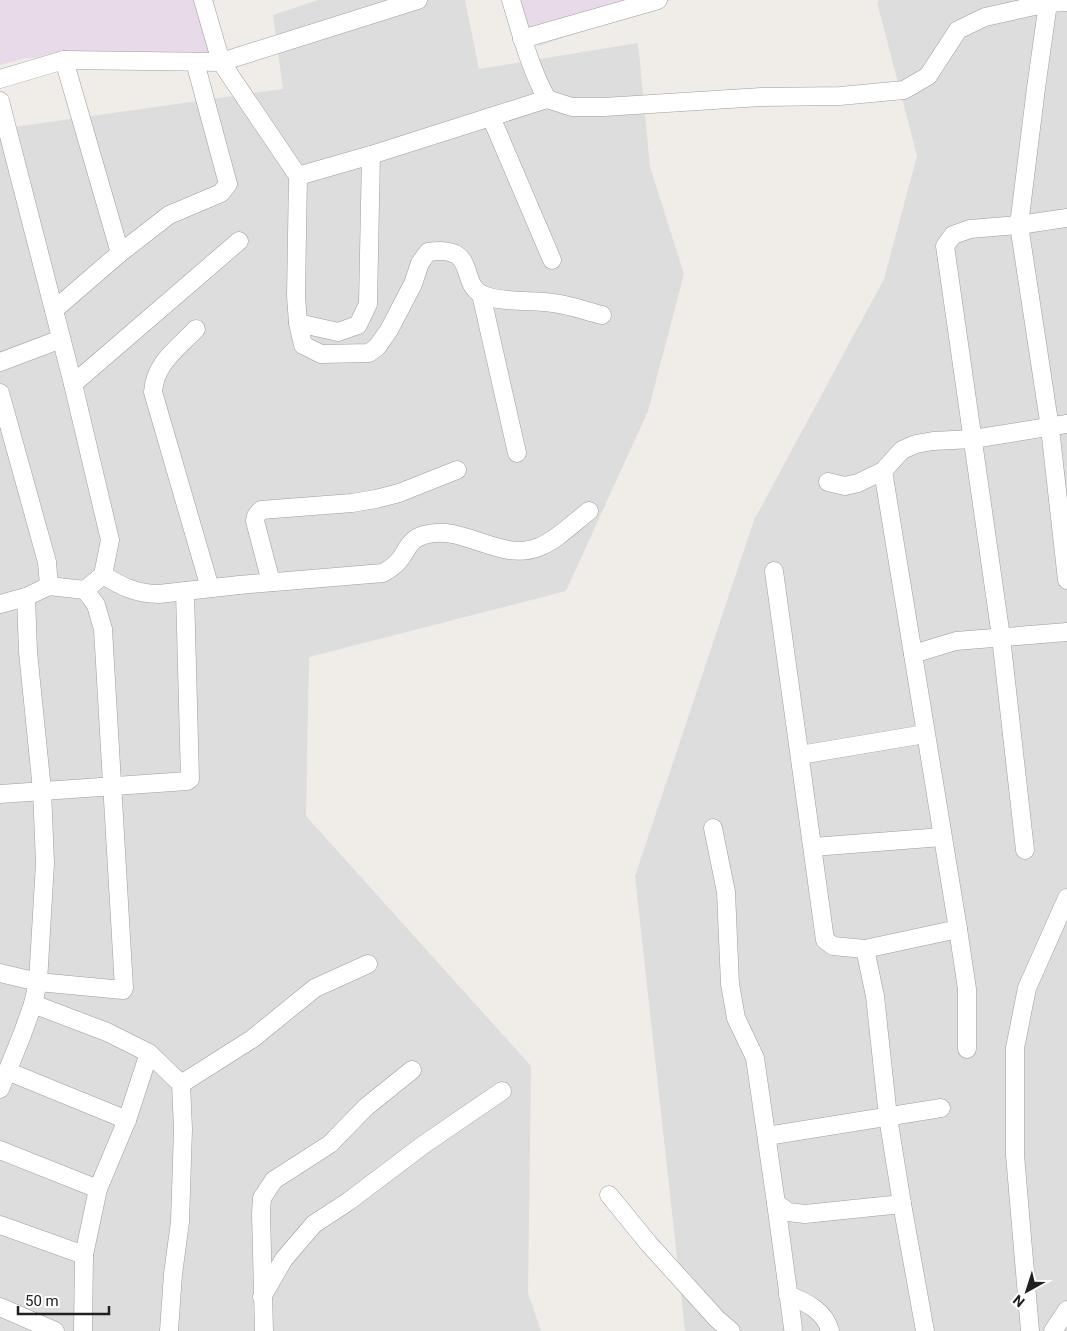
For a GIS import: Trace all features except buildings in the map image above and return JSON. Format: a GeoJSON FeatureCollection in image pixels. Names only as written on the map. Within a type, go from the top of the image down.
{"type":"FeatureCollection","features":[{"type":"Feature","properties":{"kind":"street"},"geometry":{"type":"LineString","coordinates":[[203,0],[221,62],[298,176],[296,296],[298,323],[303,345],[321,354],[369,353],[377,347],[403,305],[420,263],[428,252],[441,250],[455,254],[465,264],[473,287],[481,294],[495,298],[556,303],[602,315]]}},
{"type":"Feature","properties":{"kind":"street"},"geometry":{"type":"LineString","coordinates":[[0,79],[64,60],[221,62],[418,0]]}},
{"type":"Feature","properties":{"kind":"street"},"geometry":{"type":"LineString","coordinates":[[511,0],[522,39],[547,99]]}},
{"type":"Feature","properties":{"kind":"street"},"geometry":{"type":"LineString","coordinates":[[522,39],[658,0]]}},
{"type":"Feature","properties":{"kind":"street"},"geometry":{"type":"LineString","coordinates":[[298,176],[547,99],[572,107],[604,107],[762,97],[840,96],[904,90],[928,76],[958,30],[985,17],[1056,2],[1036,88],[1019,224],[1050,428],[1067,580]]}},
{"type":"Feature","properties":{"kind":"street"},"geometry":{"type":"LineString","coordinates":[[64,60],[120,253]]}},
{"type":"Feature","properties":{"kind":"street"},"geometry":{"type":"LineString","coordinates":[[54,310],[120,253],[169,216],[221,192],[228,184],[195,62]]}},
{"type":"Feature","properties":{"kind":"street"},"geometry":{"type":"LineString","coordinates":[[0,101],[73,384],[110,540],[103,575],[85,590],[49,586],[26,597],[0,604]]}},
{"type":"Feature","properties":{"kind":"street"},"geometry":{"type":"LineString","coordinates":[[491,117],[552,260]]}},
{"type":"Feature","properties":{"kind":"street"},"geometry":{"type":"LineString","coordinates":[[298,323],[338,332],[358,325],[368,304],[370,155]]}},
{"type":"Feature","properties":{"kind":"street"},"geometry":{"type":"LineString","coordinates":[[1025,850],[1002,637],[945,246],[953,235],[970,229],[1067,218]]}},
{"type":"Feature","properties":{"kind":"street"},"geometry":{"type":"LineString","coordinates":[[73,384],[239,241]]}},
{"type":"Feature","properties":{"kind":"street"},"geometry":{"type":"LineString","coordinates":[[481,294],[516,453]]}},
{"type":"Feature","properties":{"kind":"street"},"geometry":{"type":"LineString","coordinates":[[196,330],[160,366],[155,377],[153,392],[210,588]]}},
{"type":"Feature","properties":{"kind":"street"},"geometry":{"type":"LineString","coordinates":[[0,362],[61,339]]}},
{"type":"Feature","properties":{"kind":"street"},"geometry":{"type":"LineString","coordinates":[[0,393],[47,562],[49,586]]}},
{"type":"Feature","properties":{"kind":"street"},"geometry":{"type":"LineString","coordinates":[[828,482],[845,486],[858,483],[883,472],[902,450],[916,444],[933,441],[973,439],[1067,424]]}},
{"type":"Feature","properties":{"kind":"street"},"geometry":{"type":"LineString","coordinates":[[271,582],[255,520],[260,510],[352,503],[376,499],[400,493],[457,470]]}},
{"type":"Feature","properties":{"kind":"street"},"geometry":{"type":"LineString","coordinates":[[883,472],[967,989],[967,1049]]}},
{"type":"Feature","properties":{"kind":"street"},"geometry":{"type":"LineString","coordinates":[[103,575],[120,585],[138,592],[159,594],[383,572],[390,569],[400,560],[411,542],[421,536],[438,532],[454,534],[508,550],[531,549],[548,542],[589,511]]}},
{"type":"Feature","properties":{"kind":"street"},"geometry":{"type":"LineString","coordinates":[[774,571],[826,940],[832,946],[865,949],[958,929]]}},
{"type":"Feature","properties":{"kind":"street"},"geometry":{"type":"LineString","coordinates":[[0,973],[38,982],[124,989],[103,629],[96,605],[85,590]]}},
{"type":"Feature","properties":{"kind":"street"},"geometry":{"type":"LineString","coordinates":[[0,794],[42,790],[113,788],[186,781],[190,779],[185,592]]}},
{"type":"Feature","properties":{"kind":"street"},"geometry":{"type":"LineString","coordinates":[[0,1089],[33,1004],[38,982],[45,863],[42,790],[28,652],[26,597]]}},
{"type":"Feature","properties":{"kind":"street"},"geometry":{"type":"LineString","coordinates":[[913,654],[956,642],[1067,632]]}},
{"type":"Feature","properties":{"kind":"street"},"geometry":{"type":"LineString","coordinates":[[800,755],[925,734]]}},
{"type":"Feature","properties":{"kind":"street"},"geometry":{"type":"LineString","coordinates":[[714,828],[726,892],[730,984],[736,1018],[755,1058],[793,1328]]}},
{"type":"Feature","properties":{"kind":"street"},"geometry":{"type":"LineString","coordinates":[[813,847],[942,837]]}},
{"type":"Feature","properties":{"kind":"street"},"geometry":{"type":"LineString","coordinates":[[1030,1331],[1015,1155],[1015,1048],[1027,988],[1067,898]]}},
{"type":"Feature","properties":{"kind":"street"},"geometry":{"type":"LineString","coordinates":[[865,949],[875,996],[888,1117],[925,1331]]}},
{"type":"Feature","properties":{"kind":"street"},"geometry":{"type":"LineString","coordinates":[[182,1084],[252,1039],[314,988],[368,964]]}},
{"type":"Feature","properties":{"kind":"street"},"geometry":{"type":"LineString","coordinates":[[33,1004],[106,1032],[149,1053],[182,1084],[183,1128],[180,1222],[168,1331]]}},
{"type":"Feature","properties":{"kind":"street"},"geometry":{"type":"LineString","coordinates":[[83,1331],[84,1255],[98,1190],[126,1120],[149,1053]]}},
{"type":"Feature","properties":{"kind":"street"},"geometry":{"type":"LineString","coordinates":[[264,1331],[262,1198],[269,1186],[279,1176],[330,1144],[366,1107],[412,1070]]}},
{"type":"Feature","properties":{"kind":"street"},"geometry":{"type":"LineString","coordinates":[[7,1071],[126,1120]]}},
{"type":"Feature","properties":{"kind":"street"},"geometry":{"type":"LineString","coordinates":[[262,1297],[284,1259],[314,1224],[349,1201],[423,1145],[502,1091]]}},
{"type":"Feature","properties":{"kind":"street"},"geometry":{"type":"LineString","coordinates":[[767,1136],[941,1108]]}},
{"type":"Feature","properties":{"kind":"street"},"geometry":{"type":"LineString","coordinates":[[0,1150],[98,1190]]}},
{"type":"Feature","properties":{"kind":"street"},"geometry":{"type":"LineString","coordinates":[[609,1195],[649,1244],[717,1319],[731,1331]]}},
{"type":"Feature","properties":{"kind":"street"},"geometry":{"type":"LineString","coordinates":[[776,1203],[788,1212],[804,1214],[902,1204]]}},
{"type":"Feature","properties":{"kind":"street"},"geometry":{"type":"LineString","coordinates":[[0,1225],[84,1255]]}},
{"type":"Feature","properties":{"kind":"street"},"geometry":{"type":"LineString","coordinates":[[788,1296],[806,1302],[815,1308],[823,1317],[830,1331]]}},
{"type":"Feature","properties":{"kind":"street"},"geometry":{"type":"LineString","coordinates":[[0,1308],[55,1331]]}},
{"type":"Feature","properties":{"kind":"street"},"geometry":{"type":"LineString","coordinates":[[1052,1331],[1067,1310]]}},
{"type":"Feature","properties":{"kind":"shaded area"},"geometry":{"type":"Polygon","coordinates":[[[0,0],[216,0],[214,1],[211,55],[27,58],[0,65],[0,0]]]}},
{"type":"Feature","properties":{"kind":"shaded area"},"geometry":{"type":"Polygon","coordinates":[[[318,0],[465,0],[479,69],[638,43],[650,167],[684,274],[648,411],[566,591],[309,657],[306,816],[531,1066],[528,1293],[541,1331],[0,1331],[0,129],[283,89],[273,15],[318,0]]]}},
{"type":"Feature","properties":{"kind":"shaded area"},"geometry":{"type":"Polygon","coordinates":[[[515,0],[673,0],[539,46],[515,0]]]}},
{"type":"Feature","properties":{"kind":"shaded area"},"geometry":{"type":"Polygon","coordinates":[[[879,0],[1067,0],[1067,1331],[685,1331],[635,876],[754,520],[884,279],[917,156],[877,2],[879,0]]]}}]}
